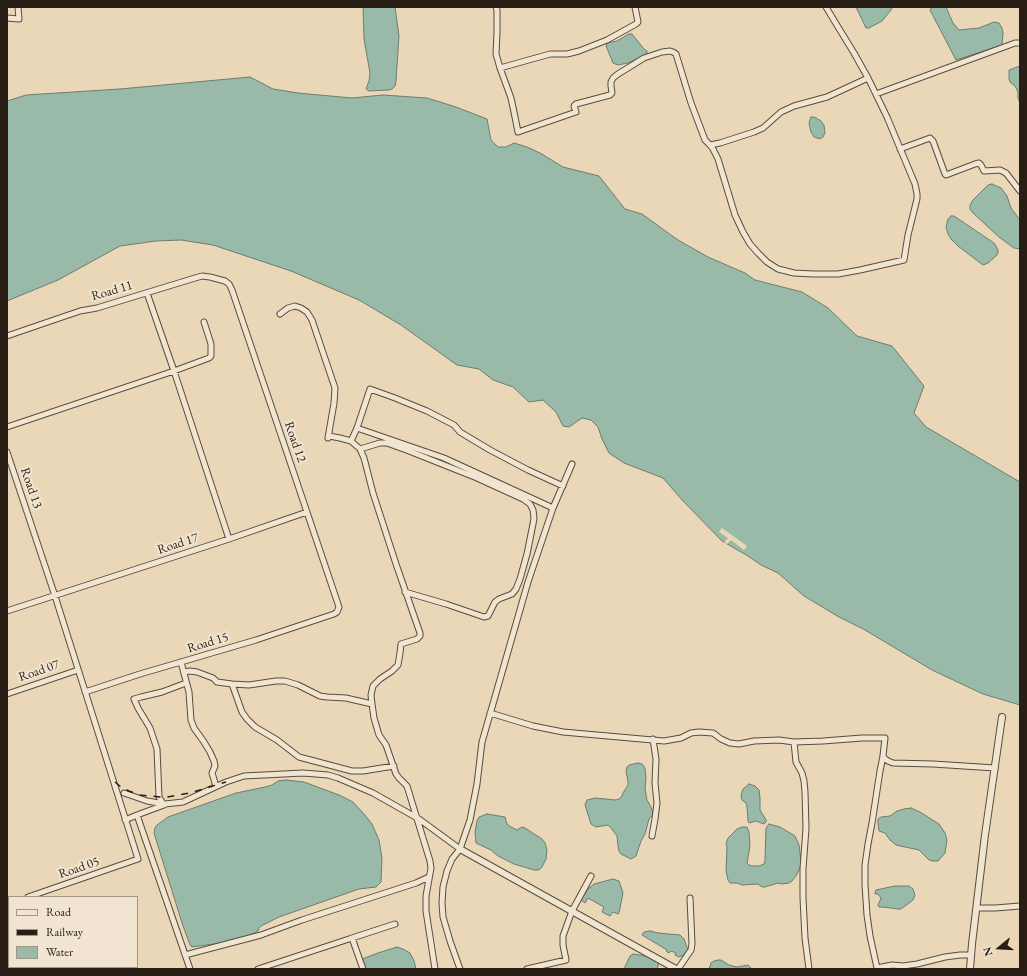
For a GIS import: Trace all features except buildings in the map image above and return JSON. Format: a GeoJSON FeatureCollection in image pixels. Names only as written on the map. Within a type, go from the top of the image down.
{"type":"FeatureCollection","features":[{"type":"Feature","properties":{"kind":"street"},"geometry":{"type":"LineString","coordinates":[[7,18],[19,19],[18,7]]}},
{"type":"Feature","properties":{"kind":"street"},"geometry":{"type":"LineString","coordinates":[[496,7],[496,54],[514,112],[518,132],[576,112],[574,106],[581,102],[610,95],[612,92],[611,82],[618,74],[649,56],[662,52],[673,52],[676,54],[691,103],[705,140],[710,145],[718,159],[735,215],[750,244],[767,262],[778,269],[794,273],[838,274],[904,260],[917,194],[915,184],[887,116],[868,78],[826,7]]}},
{"type":"Feature","properties":{"kind":"street"},"geometry":{"type":"LineString","coordinates":[[500,68],[550,54],[567,54],[607,40],[638,22],[635,7]]}},
{"type":"Feature","properties":{"kind":"street"},"geometry":{"type":"LineString","coordinates":[[876,94],[1020,43]]}},
{"type":"Feature","properties":{"kind":"street"},"geometry":{"type":"LineString","coordinates":[[710,145],[754,132],[763,128],[781,112],[794,106],[827,97],[868,78]]}},
{"type":"Feature","properties":{"kind":"street"},"geometry":{"type":"LineString","coordinates":[[900,149],[930,138],[933,141],[946,175],[979,163],[984,171],[1000,170],[1006,173],[1020,191]]}},
{"type":"Feature","properties":{"kind":"street","name":"Road 11"},"geometry":{"type":"LineString","coordinates":[[7,336],[80,312],[202,276],[225,281]]}},
{"type":"Feature","properties":{"kind":"street","name":"Road 12"},"geometry":{"type":"LineString","coordinates":[[225,281],[229,284],[232,290],[339,607],[337,612]]}},
{"type":"Feature","properties":{"kind":"street"},"geometry":{"type":"LineString","coordinates":[[147,293],[229,538]]}},
{"type":"Feature","properties":{"kind":"street"},"geometry":{"type":"LineString","coordinates":[[280,314],[288,308],[295,306],[302,308],[307,312],[312,320],[335,388],[334,410],[329,437],[351,441],[360,449],[364,458],[373,493],[420,633],[420,636],[417,639],[401,644],[398,665],[392,672],[380,678],[373,686],[371,695],[377,730],[386,745],[399,778],[407,786],[430,861],[431,868],[426,896],[426,911],[435,969]]}},
{"type":"Feature","properties":{"kind":"street"},"geometry":{"type":"LineString","coordinates":[[7,427],[209,358],[211,356],[211,344],[204,322]]}},
{"type":"Feature","properties":{"kind":"street"},"geometry":{"type":"LineString","coordinates":[[351,441],[370,389],[427,411],[454,425],[460,432],[490,450],[563,486]]}},
{"type":"Feature","properties":{"kind":"street"},"geometry":{"type":"LineString","coordinates":[[357,428],[444,458],[553,508]]}},
{"type":"Feature","properties":{"kind":"street"},"geometry":{"type":"LineString","coordinates":[[360,449],[380,443],[387,443],[477,478],[523,499],[530,504],[533,510],[534,518],[527,554],[516,589],[509,595],[499,599],[488,616],[484,617],[406,592]]}},
{"type":"Feature","properties":{"kind":"street","name":"Road 13"},"geometry":{"type":"LineString","coordinates":[[7,452],[55,596],[138,859]]}},
{"type":"Feature","properties":{"kind":"street"},"geometry":{"type":"LineString","coordinates":[[460,969],[443,917],[443,887],[452,858],[460,849],[470,820],[478,784],[482,742],[528,582],[553,508],[572,464]]}},
{"type":"Feature","properties":{"kind":"street","name":"Road 17"},"geometry":{"type":"LineString","coordinates":[[7,611],[307,512]]}},
{"type":"Feature","properties":{"kind":"street","name":"Road 15"},"geometry":{"type":"LineString","coordinates":[[85,692],[140,674],[256,640],[337,612]]}},
{"type":"Feature","properties":{"kind":"street"},"geometry":{"type":"LineString","coordinates":[[181,662],[189,692],[191,720],[194,728],[204,742],[214,761],[215,766],[212,773],[215,783]]}},
{"type":"Feature","properties":{"kind":"street","name":"Road 07"},"geometry":{"type":"LineString","coordinates":[[7,694],[78,670]]}},
{"type":"Feature","properties":{"kind":"street"},"geometry":{"type":"LineString","coordinates":[[184,672],[197,672],[213,678],[216,682],[232,684],[249,685],[276,681],[285,682],[298,685],[320,696],[346,698],[372,704]]}},
{"type":"Feature","properties":{"kind":"street"},"geometry":{"type":"LineString","coordinates":[[125,820],[164,805],[159,797],[157,749],[150,728],[134,699],[162,692],[186,683]]}},
{"type":"Feature","properties":{"kind":"street"},"geometry":{"type":"LineString","coordinates":[[232,684],[242,712],[247,719],[255,727],[277,740],[299,757],[352,771],[363,771],[394,766]]}},
{"type":"Feature","properties":{"kind":"street"},"geometry":{"type":"LineString","coordinates":[[490,713],[533,726],[563,732],[653,740],[672,740],[681,738],[691,733],[699,732],[712,733],[730,743],[738,744],[754,741],[779,740],[794,742],[885,738],[865,865],[867,916],[877,968],[892,965],[903,966],[918,964],[945,957],[971,955]]}},
{"type":"Feature","properties":{"kind":"street"},"geometry":{"type":"LineString","coordinates":[[970,969],[985,835],[1002,717]]}},
{"type":"Feature","properties":{"kind":"street"},"geometry":{"type":"LineString","coordinates":[[652,836],[657,803],[655,783],[656,759],[653,740]]}},
{"type":"Feature","properties":{"kind":"street"},"geometry":{"type":"LineString","coordinates":[[794,742],[796,762],[802,773],[805,792],[806,828],[803,869],[803,898],[805,938],[809,969]]}},
{"type":"Feature","properties":{"kind":"street"},"geometry":{"type":"LineString","coordinates":[[883,756],[888,761],[893,763],[995,768]]}},
{"type":"Feature","properties":{"kind":"street"},"geometry":{"type":"LineString","coordinates":[[124,793],[147,801],[165,804],[183,802],[226,782],[244,776],[303,773],[328,775],[338,778],[366,790],[417,818],[460,849],[676,969]]}},
{"type":"Feature","properties":{"kind":"street"},"geometry":{"type":"LineString","coordinates":[[137,815],[190,969]]}},
{"type":"Feature","properties":{"kind":"street","name":"Road 05"},"geometry":{"type":"LineString","coordinates":[[31,896],[138,859]]}},
{"type":"Feature","properties":{"kind":"street"},"geometry":{"type":"LineString","coordinates":[[527,969],[566,960],[562,945],[563,936],[572,911],[591,876]]}},
{"type":"Feature","properties":{"kind":"street"},"geometry":{"type":"LineString","coordinates":[[186,955],[261,935],[416,883],[429,877]]}},
{"type":"Feature","properties":{"kind":"street"},"geometry":{"type":"LineString","coordinates":[[676,969],[691,950],[690,898]]}},
{"type":"Feature","properties":{"kind":"street"},"geometry":{"type":"LineString","coordinates":[[977,908],[1020,906]]}},
{"type":"Feature","properties":{"kind":"street"},"geometry":{"type":"LineString","coordinates":[[258,969],[395,924]]}},
{"type":"Feature","properties":{"kind":"street"},"geometry":{"type":"LineString","coordinates":[[352,938],[363,969]]}},
{"type":"Feature","properties":{"kind":"street"},"geometry":{"type":"LineString","coordinates":[[664,969],[668,967],[676,969]]}},
{"type":"Feature","properties":{"kind":"water"},"geometry":{"type":"Polygon","coordinates":[[[363,7],[395,7],[399,36],[396,81],[395,86],[389,90],[369,91],[366,89],[370,73],[364,39],[363,7]]]}},
{"type":"Feature","properties":{"kind":"water"},"geometry":{"type":"Polygon","coordinates":[[[856,7],[892,8],[882,21],[869,28],[866,28],[856,7]]]}},
{"type":"Feature","properties":{"kind":"water"},"geometry":{"type":"Polygon","coordinates":[[[932,7],[946,7],[953,23],[959,30],[979,28],[994,22],[999,23],[1003,33],[1002,45],[956,60],[930,10],[932,7]]]}},
{"type":"Feature","properties":{"kind":"water"},"geometry":{"type":"Polygon","coordinates":[[[629,34],[632,34],[647,51],[647,54],[628,63],[618,65],[613,63],[606,46],[607,43],[617,41],[629,34]]]}},
{"type":"Feature","properties":{"kind":"water"},"geometry":{"type":"Polygon","coordinates":[[[1020,66],[1020,103],[1018,92],[1009,79],[1009,70],[1020,66]]]}},
{"type":"Feature","properties":{"kind":"water"},"geometry":{"type":"Polygon","coordinates":[[[250,77],[273,89],[298,93],[352,98],[383,95],[427,98],[487,119],[491,140],[498,147],[506,147],[514,143],[540,153],[563,167],[599,176],[625,209],[642,214],[678,240],[708,257],[745,273],[755,280],[802,292],[828,308],[857,336],[892,346],[924,386],[914,413],[926,427],[1020,482],[1020,705],[983,694],[932,670],[804,596],[778,573],[761,565],[722,541],[663,478],[624,463],[609,453],[598,427],[591,420],[582,418],[569,427],[563,426],[556,412],[543,400],[529,402],[513,387],[493,380],[479,369],[457,365],[401,325],[359,300],[291,271],[213,245],[181,240],[156,241],[120,246],[58,280],[7,301],[7,101],[26,95],[120,89],[250,77]]]}},
{"type":"Feature","properties":{"kind":"water"},"geometry":{"type":"Polygon","coordinates":[[[811,117],[821,121],[824,125],[825,133],[820,139],[814,137],[811,132],[809,123],[811,117]]]}},
{"type":"Feature","properties":{"kind":"water"},"geometry":{"type":"Polygon","coordinates":[[[992,184],[1001,188],[1007,196],[1011,208],[1020,220],[1020,249],[1014,248],[999,237],[970,209],[970,205],[973,200],[988,185],[992,184]]]}},
{"type":"Feature","properties":{"kind":"water"},"geometry":{"type":"Polygon","coordinates":[[[951,216],[954,216],[994,243],[998,250],[996,256],[988,263],[983,265],[958,246],[951,239],[946,227],[948,219],[951,216]]]}},
{"type":"Feature","properties":{"kind":"water"},"geometry":{"type":"Polygon","coordinates":[[[638,763],[642,764],[645,768],[645,789],[647,800],[653,813],[649,819],[636,856],[631,859],[621,854],[619,851],[617,836],[608,825],[596,827],[591,824],[585,805],[587,800],[595,798],[619,799],[628,785],[626,771],[627,767],[638,763]]]}},
{"type":"Feature","properties":{"kind":"water"},"geometry":{"type":"Polygon","coordinates":[[[286,780],[304,782],[353,802],[372,824],[379,840],[382,858],[381,882],[376,887],[359,889],[279,917],[261,926],[258,931],[235,941],[192,947],[182,923],[154,833],[155,828],[168,817],[236,793],[265,787],[278,781],[286,780]]]}},
{"type":"Feature","properties":{"kind":"water"},"geometry":{"type":"Polygon","coordinates":[[[749,784],[755,786],[759,790],[760,810],[766,820],[764,824],[756,821],[749,823],[748,821],[746,803],[742,800],[741,795],[743,789],[749,784]]]}},
{"type":"Feature","properties":{"kind":"water"},"geometry":{"type":"Polygon","coordinates":[[[911,808],[939,824],[945,833],[947,840],[945,853],[938,861],[929,860],[919,850],[896,845],[885,833],[879,831],[878,819],[881,817],[890,816],[897,811],[911,808]]]}},
{"type":"Feature","properties":{"kind":"water"},"geometry":{"type":"Polygon","coordinates":[[[487,814],[505,817],[507,824],[511,827],[517,830],[522,827],[525,828],[542,839],[547,850],[546,859],[539,870],[514,864],[476,843],[475,832],[477,821],[479,817],[487,814]]]}},
{"type":"Feature","properties":{"kind":"water"},"geometry":{"type":"Polygon","coordinates":[[[769,824],[780,827],[795,836],[799,845],[801,862],[801,866],[796,876],[789,883],[778,883],[765,887],[758,884],[742,885],[730,883],[726,871],[726,843],[728,838],[737,829],[747,827],[750,846],[747,863],[752,866],[759,866],[764,864],[765,861],[766,828],[769,824]]]}},
{"type":"Feature","properties":{"kind":"water"},"geometry":{"type":"Polygon","coordinates":[[[613,879],[619,881],[623,893],[618,914],[613,912],[610,916],[602,912],[604,907],[588,898],[585,903],[581,900],[588,889],[594,884],[613,879]]]}},
{"type":"Feature","properties":{"kind":"water"},"geometry":{"type":"Polygon","coordinates":[[[895,886],[909,886],[913,889],[915,895],[913,900],[901,909],[879,907],[878,904],[881,898],[878,894],[875,894],[876,890],[895,886]]]}},
{"type":"Feature","properties":{"kind":"water"},"geometry":{"type":"Polygon","coordinates":[[[650,931],[680,935],[684,939],[688,949],[687,952],[679,957],[675,955],[676,953],[671,951],[669,953],[666,951],[667,950],[642,935],[644,932],[650,931]]]}},
{"type":"Feature","properties":{"kind":"water"},"geometry":{"type":"Polygon","coordinates":[[[397,947],[410,953],[416,969],[366,969],[362,959],[397,947]]]}},
{"type":"Feature","properties":{"kind":"water"},"geometry":{"type":"Polygon","coordinates":[[[633,954],[646,956],[656,960],[659,963],[657,969],[624,969],[630,956],[633,954]]]}},
{"type":"Feature","properties":{"kind":"water"},"geometry":{"type":"Polygon","coordinates":[[[718,960],[737,967],[748,965],[752,969],[709,969],[711,963],[718,960]]]}},
{"type":"Feature","properties":{"kind":"pier"},"geometry":{"type":"Polygon","coordinates":[[[722,528],[747,546],[744,550],[731,540],[727,544],[724,543],[728,538],[719,532],[722,528]]]}},
{"type":"Feature","properties":{"kind":"railway"},"geometry":{"type":"LineString","coordinates":[[115,782],[121,787],[140,795],[160,797],[190,793],[226,782]]}}]}
